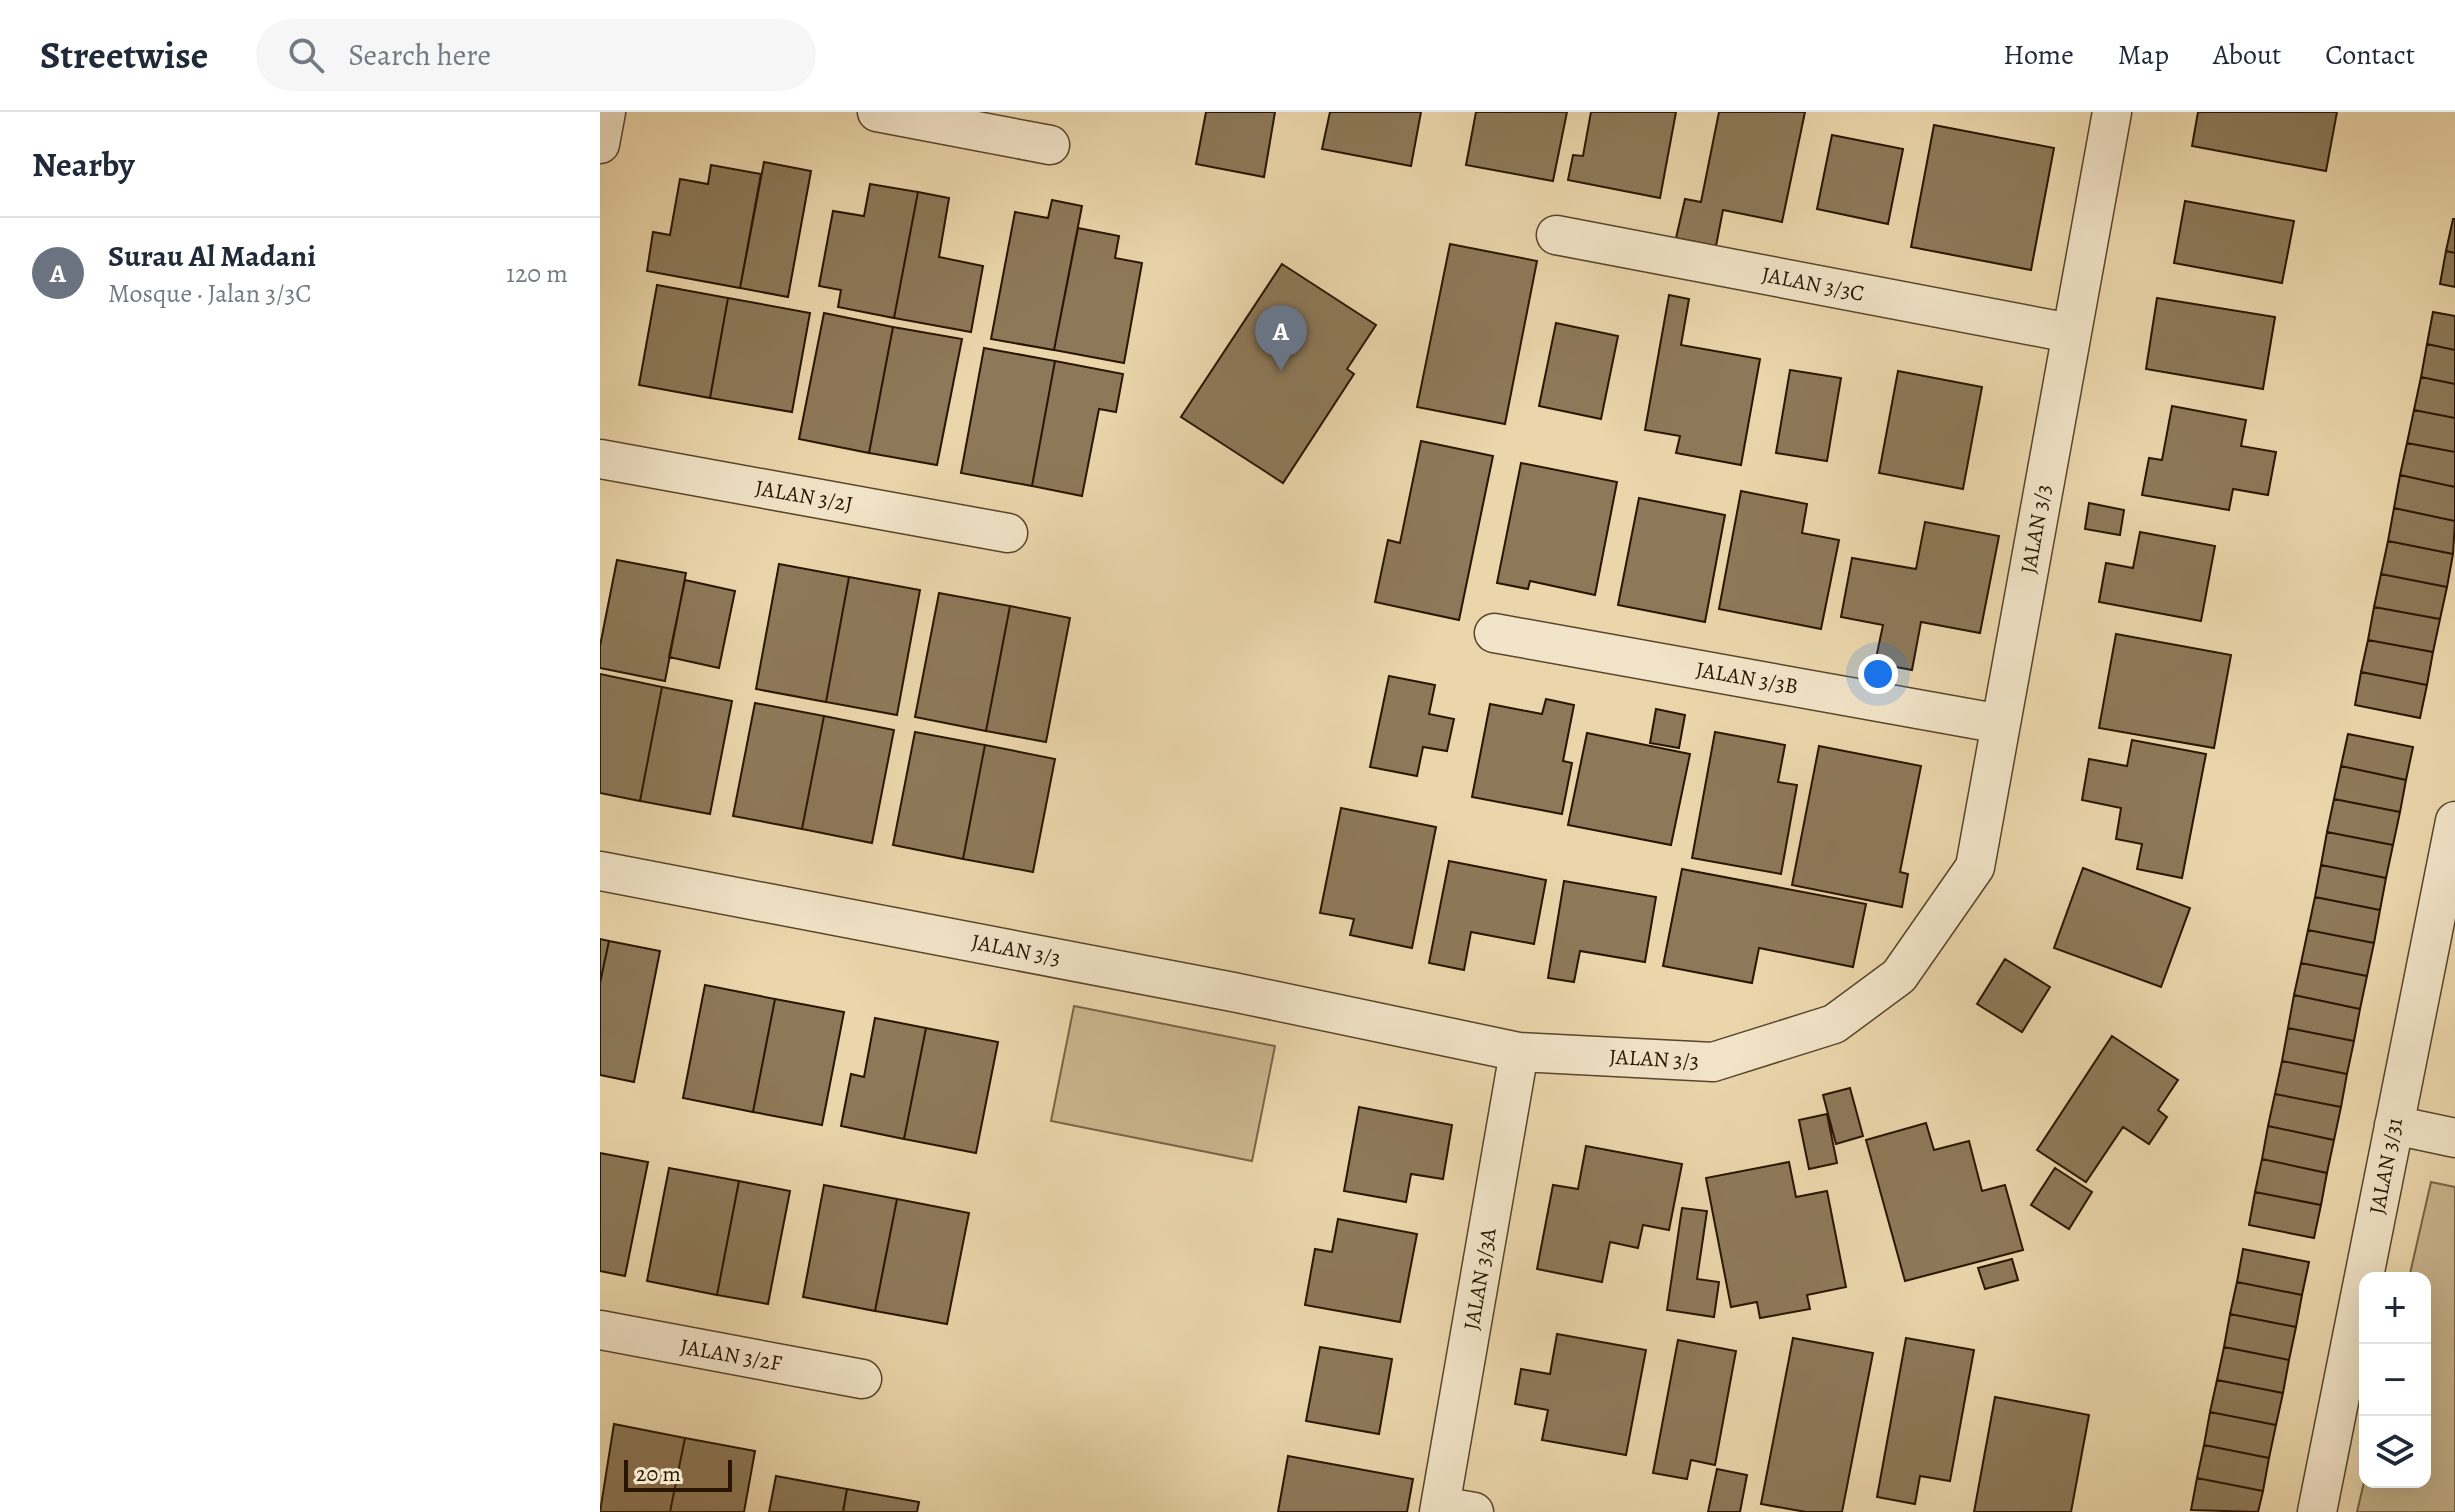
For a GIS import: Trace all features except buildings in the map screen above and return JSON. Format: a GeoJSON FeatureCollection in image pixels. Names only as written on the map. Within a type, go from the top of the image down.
{"type":"FeatureCollection","features":[{"type":"Feature","properties":{"kind":"street"},"geometry":{"type":"LineString","coordinates":[[600,144],[606,112]]}},
{"type":"Feature","properties":{"kind":"street"},"geometry":{"type":"LineString","coordinates":[[877,112],[1050,145]]}},
{"type":"Feature","properties":{"kind":"street","name":"JALAN 3/3"},"geometry":{"type":"LineString","coordinates":[[600,871],[1233,992],[1519,1052],[1713,1062],[1834,1024],[1899,976],[1975,867],[2112,112]]}},
{"type":"Feature","properties":{"kind":"street","name":"JALAN 3/3C"},"geometry":{"type":"LineString","coordinates":[[1556,235],[2070,333]]}},
{"type":"Feature","properties":{"kind":"street","name":"JALAN 3/2J"},"geometry":{"type":"LineString","coordinates":[[600,459],[1008,533]]}},
{"type":"Feature","properties":{"kind":"street","name":"JALAN 3/3B"},"geometry":{"type":"LineString","coordinates":[[1494,633],[2001,724]]}},
{"type":"Feature","properties":{"kind":"street","name":"JALAN 3/31"},"geometry":{"type":"LineString","coordinates":[[2317,1512],[2455,821]]}},
{"type":"Feature","properties":{"kind":"street","name":"JALAN 3/3A"},"geometry":{"type":"LineString","coordinates":[[1451,1510],[1519,1052]]}},
{"type":"Feature","properties":{"kind":"street"},"geometry":{"type":"LineString","coordinates":[[2394,1125],[2455,1138]]}},
{"type":"Feature","properties":{"kind":"street","name":"JALAN 3/2F"},"geometry":{"type":"LineString","coordinates":[[600,1330],[862,1379]]}},
{"type":"Feature","properties":{"kind":"shaded area"},"geometry":{"type":"Polygon","coordinates":[[[1074,1006],[1275,1046],[1252,1161],[1051,1121],[1074,1006]]]}},
{"type":"Feature","properties":{"kind":"shaded area"},"geometry":{"type":"Polygon","coordinates":[[[2431,1182],[2455,1187],[2455,1512],[2357,1512],[2363,1488],[2431,1488],[2431,1272],[2410,1272],[2431,1182]]]}},
{"type":"Feature","properties":{"kind":"place","name":"Surau Al Madani"},"geometry":{"type":"Point","coordinates":[1281,371]}}]}
